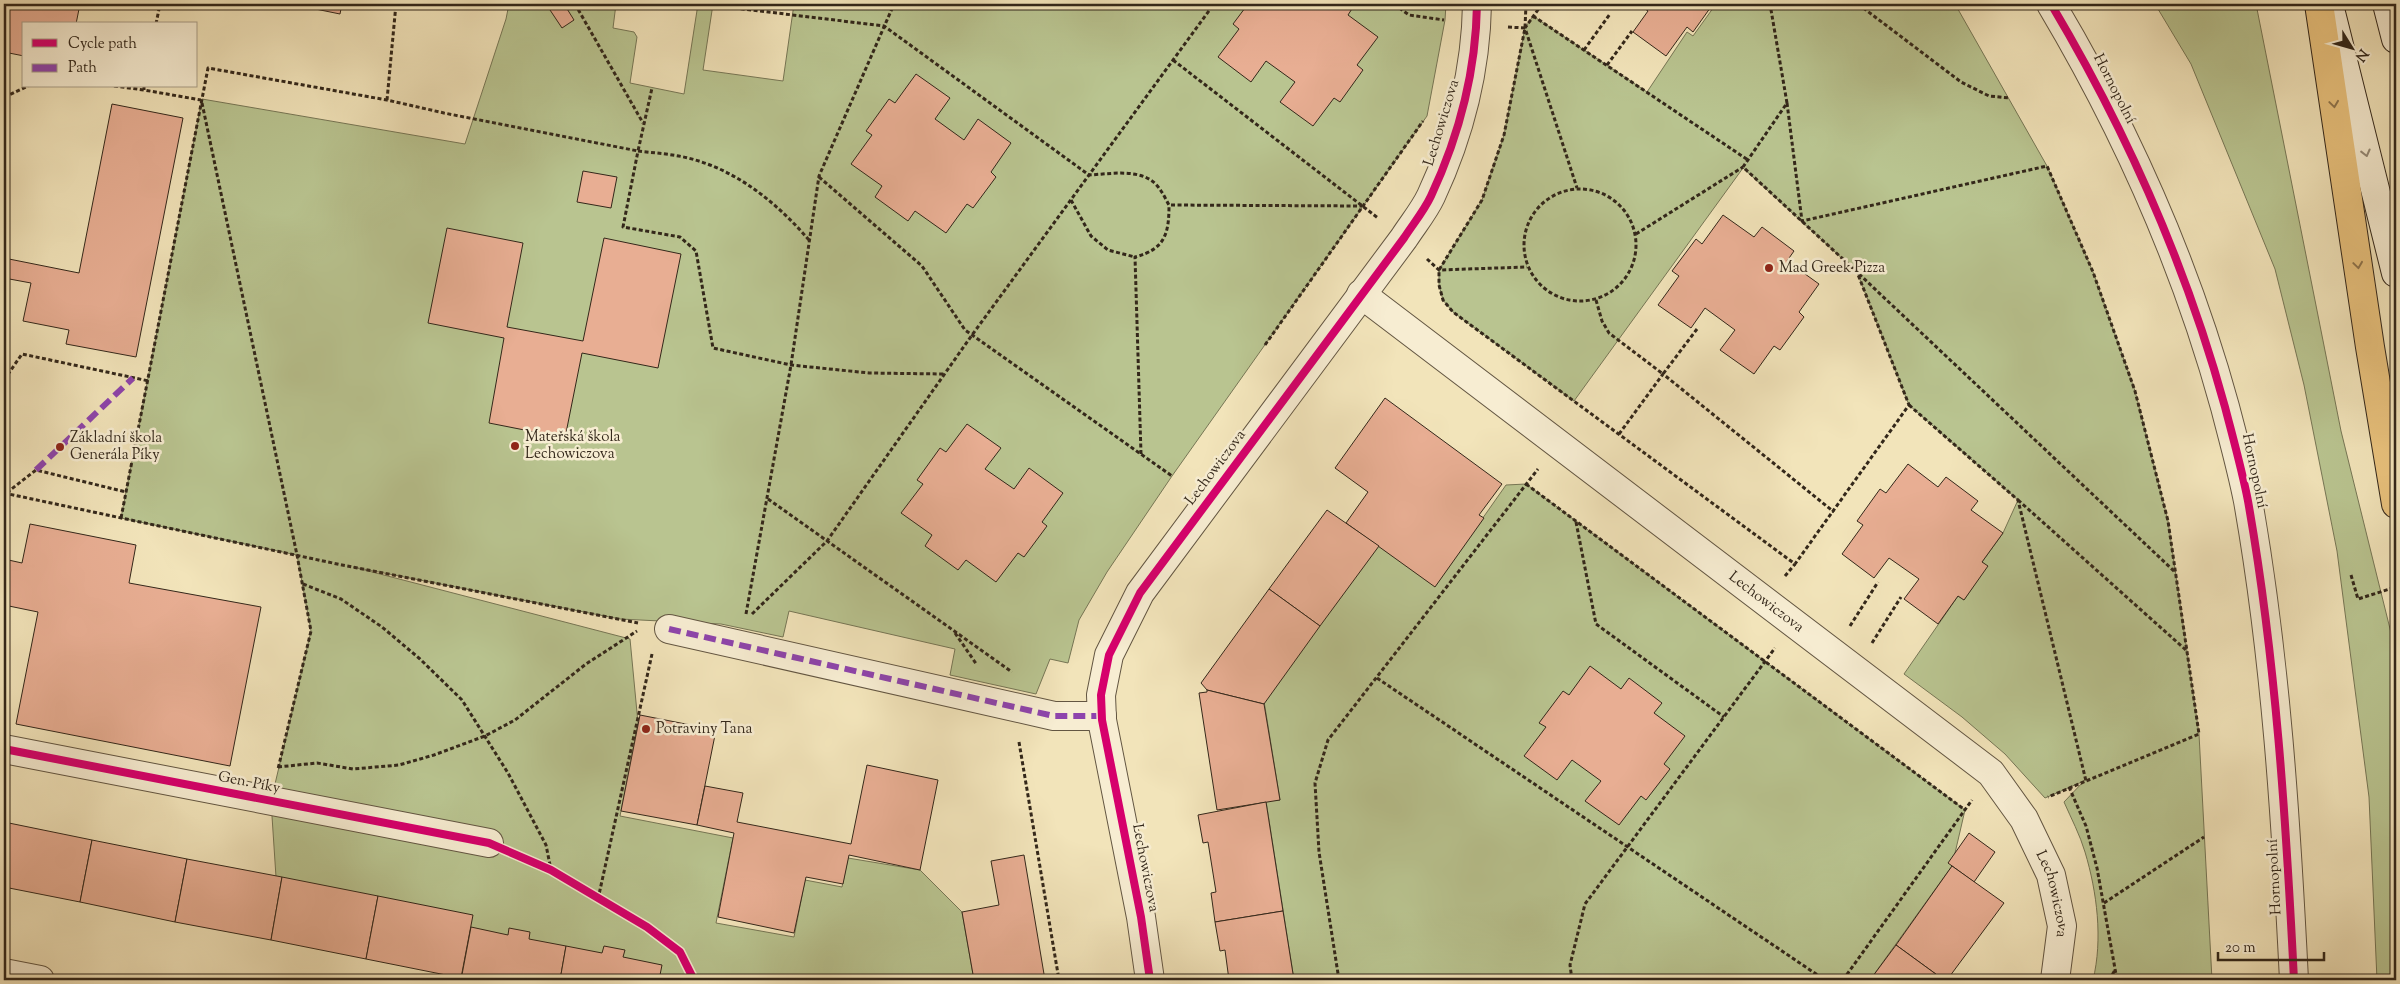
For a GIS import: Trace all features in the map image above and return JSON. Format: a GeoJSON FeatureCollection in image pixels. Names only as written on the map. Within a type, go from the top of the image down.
{"type":"FeatureCollection","features":[{"type":"Feature","properties":{"kind":"highway"},"geometry":{"type":"LineString","coordinates":[[2319,4],[2370,347],[2396,504]]}},
{"type":"Feature","properties":{"kind":"street","name":"Lechowiczova"},"geometry":{"type":"LineString","coordinates":[[1150,980],[1102,716],[1100,695],[1109,654],[1140,593],[1404,238],[1430,198],[1451,150],[1471,74],[1477,4]]}},
{"type":"Feature","properties":{"kind":"street","name":"Hornopolní"},"geometry":{"type":"LineString","coordinates":[[2051,4],[2111,113],[2158,211],[2192,301],[2232,433],[2247,500],[2268,630],[2286,830],[2294,980]]}},
{"type":"Feature","properties":{"kind":"street"},"geometry":{"type":"LineString","coordinates":[[2329,4],[2396,273]]}},
{"type":"Feature","properties":{"kind":"street"},"geometry":{"type":"LineString","coordinates":[[2388,4],[2396,39]]}},
{"type":"Feature","properties":{"kind":"street","name":"Lechowiczova"},"geometry":{"type":"LineString","coordinates":[[1361,294],[1991,773],[2024,819],[2051,874],[2062,926],[2055,980]]}},
{"type":"Feature","properties":{"kind":"street"},"geometry":{"type":"LineString","coordinates":[[657,627],[1054,716],[1102,716]]}},
{"type":"Feature","properties":{"kind":"street","name":"Gen. Píky"},"geometry":{"type":"LineString","coordinates":[[4,749],[489,843]]}},
{"type":"Feature","properties":{"kind":"street"},"geometry":{"type":"LineString","coordinates":[[4,973],[40,980]]}},
{"type":"Feature","properties":{"kind":"path"},"geometry":{"type":"LineString","coordinates":[[156,22],[160,4]]}},
{"type":"Feature","properties":{"kind":"path"},"geometry":{"type":"LineString","coordinates":[[387,100],[396,4]]}},
{"type":"Feature","properties":{"kind":"path"},"geometry":{"type":"LineString","coordinates":[[575,4],[644,124]]}},
{"type":"Feature","properties":{"kind":"path"},"geometry":{"type":"LineString","coordinates":[[702,4],[769,14],[884,26],[1089,175],[1126,173],[1146,177],[1159,187],[1168,205],[1169,221],[1166,236],[1149,253],[1135,257],[1108,250],[1091,236],[1071,200]]}},
{"type":"Feature","properties":{"kind":"path"},"geometry":{"type":"LineString","coordinates":[[894,4],[819,176],[791,365],[745,620],[827,541],[972,335],[1214,4]]}},
{"type":"Feature","properties":{"kind":"path"},"geometry":{"type":"LineString","coordinates":[[1526,4],[1525,28],[1504,135],[1482,200],[1439,270],[1439,285],[1443,300],[1453,312],[1795,564]]}},
{"type":"Feature","properties":{"kind":"path"},"geometry":{"type":"LineString","coordinates":[[1525,28],[1542,4]]}},
{"type":"Feature","properties":{"kind":"path"},"geometry":{"type":"LineString","coordinates":[[1770,4],[1787,103],[1802,221]]}},
{"type":"Feature","properties":{"kind":"path"},"geometry":{"type":"LineString","coordinates":[[1858,4],[1961,82],[1989,96],[2010,98]]}},
{"type":"Feature","properties":{"kind":"path"},"geometry":{"type":"LineString","coordinates":[[1584,50],[1610,14]]}},
{"type":"Feature","properties":{"kind":"path"},"geometry":{"type":"LineString","coordinates":[[1533,16],[1748,160]]}},
{"type":"Feature","properties":{"kind":"path"},"geometry":{"type":"LineString","coordinates":[[1525,28],[1577,188]]}},
{"type":"Feature","properties":{"kind":"path"},"geometry":{"type":"LineString","coordinates":[[1606,65],[1632,31]]}},
{"type":"Feature","properties":{"kind":"path"},"geometry":{"type":"LineString","coordinates":[[1172,60],[1404,238],[1439,270],[1527,267]]}},
{"type":"Feature","properties":{"kind":"path"},"geometry":{"type":"LineString","coordinates":[[122,518],[208,68],[387,100],[444,114],[638,151],[688,158],[712,166],[755,189],[776,205],[809,240]]}},
{"type":"Feature","properties":{"kind":"path"},"geometry":{"type":"LineString","coordinates":[[4,94],[9,95],[24,88]]}},
{"type":"Feature","properties":{"kind":"path"},"geometry":{"type":"LineString","coordinates":[[144,88],[201,100]]}},
{"type":"Feature","properties":{"kind":"path"},"geometry":{"type":"LineString","coordinates":[[652,88],[623,227],[680,238],[696,251],[713,348],[791,365],[870,373],[945,374]]}},
{"type":"Feature","properties":{"kind":"path"},"geometry":{"type":"LineString","coordinates":[[201,100],[297,555],[311,631],[271,801]]}},
{"type":"Feature","properties":{"kind":"path"},"geometry":{"type":"LineString","coordinates":[[1265,345],[1427,116],[1464,101]]}},
{"type":"Feature","properties":{"kind":"path"},"geometry":{"type":"LineString","coordinates":[[1636,234],[1743,167],[1787,103]]}},
{"type":"Feature","properties":{"kind":"path"},"geometry":{"type":"LineString","coordinates":[[1802,221],[2047,166],[2093,272],[2135,391],[2168,521],[2198,734],[2045,798]]}},
{"type":"Feature","properties":{"kind":"path"},"geometry":{"type":"LineString","coordinates":[[1743,167],[2176,572]]}},
{"type":"Feature","properties":{"kind":"path"},"geometry":{"type":"LineString","coordinates":[[819,176],[922,266],[965,330],[1172,476]]}},
{"type":"Feature","properties":{"kind":"path"},"geometry":{"type":"LineString","coordinates":[[1577,188],[1595,190],[1616,200],[1629,216],[1636,234],[1636,257],[1627,277],[1608,294],[1596,300],[1575,302],[1553,295],[1537,282],[1527,267],[1523,248],[1525,227],[1537,207],[1557,192],[1577,188]]}},
{"type":"Feature","properties":{"kind":"path"},"geometry":{"type":"LineString","coordinates":[[1168,205],[1362,206]]}},
{"type":"Feature","properties":{"kind":"path"},"geometry":{"type":"LineString","coordinates":[[1135,257],[1141,454]]}},
{"type":"Feature","properties":{"kind":"path"},"geometry":{"type":"LineString","coordinates":[[1857,272],[1909,405],[2187,652]]}},
{"type":"Feature","properties":{"kind":"path"},"geometry":{"type":"LineString","coordinates":[[1596,300],[1602,321],[1609,333],[1663,374],[1834,512]]}},
{"type":"Feature","properties":{"kind":"path"},"geometry":{"type":"LineString","coordinates":[[1619,434],[1697,329]]}},
{"type":"Feature","properties":{"kind":"path"},"geometry":{"type":"LineString","coordinates":[[4,380],[22,354],[149,381]]}},
{"type":"Feature","properties":{"kind":"path"},"geometry":{"type":"LineString","coordinates":[[1780,581],[1834,512],[1909,405]]}},
{"type":"Feature","properties":{"kind":"path"},"geometry":{"type":"LineString","coordinates":[[1339,980],[1319,852],[1315,782],[1328,740],[1559,443]]}},
{"type":"Feature","properties":{"kind":"path"},"geometry":{"type":"LineString","coordinates":[[4,493],[36,470],[126,492]]}},
{"type":"Feature","properties":{"kind":"path"},"geometry":{"type":"LineString","coordinates":[[1526,484],[1766,660],[1965,810]]}},
{"type":"Feature","properties":{"kind":"path"},"geometry":{"type":"LineString","coordinates":[[4,493],[297,555],[657,627]]}},
{"type":"Feature","properties":{"kind":"path"},"geometry":{"type":"LineString","coordinates":[[4,493],[4,498]]}},
{"type":"Feature","properties":{"kind":"path"},"geometry":{"type":"LineString","coordinates":[[768,499],[1016,674]]}},
{"type":"Feature","properties":{"kind":"path"},"geometry":{"type":"LineString","coordinates":[[2018,500],[2086,780]]}},
{"type":"Feature","properties":{"kind":"path"},"geometry":{"type":"LineString","coordinates":[[1576,522],[1596,624],[1724,717]]}},
{"type":"Feature","properties":{"kind":"path"},"geometry":{"type":"LineString","coordinates":[[2351,576],[2358,599],[2396,587]]}},
{"type":"Feature","properties":{"kind":"path"},"geometry":{"type":"LineString","coordinates":[[1847,631],[1878,582]]}},
{"type":"Feature","properties":{"kind":"path"},"geometry":{"type":"LineString","coordinates":[[302,584],[341,599],[382,627],[420,659],[462,700],[508,773],[546,845],[554,872]]}},
{"type":"Feature","properties":{"kind":"path"},"geometry":{"type":"LineString","coordinates":[[1869,647],[1901,597]]}},
{"type":"Feature","properties":{"kind":"path"},"geometry":{"type":"LineString","coordinates":[[1572,980],[1570,965],[1586,904],[1794,623]]}},
{"type":"Feature","properties":{"kind":"path"},"geometry":{"type":"LineString","coordinates":[[278,767],[317,764],[353,769],[399,765],[434,756],[485,736],[516,720],[586,664],[657,627]]}},
{"type":"Feature","properties":{"kind":"path"},"geometry":{"type":"LineString","coordinates":[[605,904],[594,897],[657,627]]}},
{"type":"Feature","properties":{"kind":"path"},"geometry":{"type":"LineString","coordinates":[[1376,678],[1825,980]]}},
{"type":"Feature","properties":{"kind":"path"},"geometry":{"type":"LineString","coordinates":[[997,703],[1017,732],[1059,980]]}},
{"type":"Feature","properties":{"kind":"path"},"geometry":{"type":"LineString","coordinates":[[1843,980],[1991,773]]}},
{"type":"Feature","properties":{"kind":"path"},"geometry":{"type":"LineString","coordinates":[[2070,787],[2086,826],[2104,903],[2117,980]]}},
{"type":"Feature","properties":{"kind":"path"},"geometry":{"type":"LineString","coordinates":[[2104,903],[2204,837]]}},
{"type":"Feature","properties":{"kind":"path"},"geometry":{"type":"LineString","coordinates":[[542,866],[554,872]]}},
{"type":"Feature","properties":{"kind":"path"},"geometry":{"type":"LineString","coordinates":[[2109,980],[2116,969]]}},
{"type":"Feature","properties":{"kind":"green space"},"geometry":{"type":"Polygon","coordinates":[[[509,4],[616,4],[613,28],[634,32],[637,37],[630,83],[684,94],[698,4],[713,4],[703,70],[783,81],[794,4],[1446,4],[1445,20],[1427,116],[1172,476],[1107,572],[1079,620],[1068,663],[1050,659],[1036,694],[950,675],[955,649],[789,611],[783,637],[721,624],[620,619],[353,567],[630,639],[638,723],[620,816],[733,838],[716,923],[794,937],[805,880],[842,887],[848,858],[920,870],[962,912],[974,980],[655,980],[657,968],[468,928],[276,877],[271,801],[311,631],[297,555],[121,518],[202,99],[465,144],[506,19],[509,4]]]}},
{"type":"Feature","properties":{"kind":"green space"},"geometry":{"type":"Polygon","coordinates":[[[1716,4],[1955,4],[2047,166],[2093,272],[2135,391],[2168,521],[2199,734],[2212,980],[2093,980],[2098,948],[2098,932],[2093,883],[2083,846],[2064,802],[2084,781],[2045,798],[2005,754],[1962,717],[1904,674],[1958,596],[1964,600],[1987,566],[1982,562],[2003,533],[2018,500],[1909,405],[1857,272],[1743,168],[1574,401],[1453,312],[1443,300],[1439,285],[1439,270],[1482,200],[1504,135],[1525,28],[1533,16],[1647,92],[1687,32],[1693,36],[1716,4]]]}},
{"type":"Feature","properties":{"kind":"green space"},"geometry":{"type":"Polygon","coordinates":[[[2155,4],[2256,4],[2341,431],[2396,653],[2396,980],[2377,980],[2369,797],[2337,551],[2304,385],[2275,269],[2191,64],[2155,4]]]}},
{"type":"Feature","properties":{"kind":"green space"},"geometry":{"type":"Polygon","coordinates":[[[1526,484],[1965,810],[1952,866],[1870,980],[1294,980],[1266,801],[1280,800],[1264,701],[1377,544],[1435,586],[1506,485],[1526,484]]]}},
{"type":"Feature","properties":{"kind":"building"},"geometry":{"type":"Polygon","coordinates":[[[4,4],[80,4],[76,22],[22,22],[22,56],[4,52],[4,4]]]}},
{"type":"Feature","properties":{"kind":"building"},"geometry":{"type":"Polygon","coordinates":[[[291,4],[342,4],[340,14],[291,4]]]}},
{"type":"Feature","properties":{"kind":"building"},"geometry":{"type":"Polygon","coordinates":[[[546,4],[564,4],[574,20],[562,28],[546,4]]]}},
{"type":"Feature","properties":{"kind":"building"},"geometry":{"type":"Polygon","coordinates":[[[1248,4],[1355,4],[1348,15],[1378,37],[1357,65],[1363,70],[1340,102],[1334,98],[1313,126],[1280,102],[1295,82],[1266,61],[1251,82],[1218,57],[1239,29],[1233,24],[1248,4]]]}},
{"type":"Feature","properties":{"kind":"building"},"geometry":{"type":"Polygon","coordinates":[[[1638,4],[1713,4],[1693,32],[1687,27],[1666,56],[1633,32],[1648,11],[1638,4]]]}},
{"type":"Feature","properties":{"kind":"building"},"geometry":{"type":"Polygon","coordinates":[[[916,74],[950,98],[935,119],[964,140],[978,119],[1011,143],[991,172],[996,177],[973,208],[967,204],[946,233],[915,211],[908,221],[875,197],[882,186],[851,164],[872,135],[866,131],[889,99],[895,103],[916,74]]]}},
{"type":"Feature","properties":{"kind":"building"},"geometry":{"type":"Polygon","coordinates":[[[112,104],[183,118],[136,357],[66,344],[69,330],[23,321],[31,283],[4,278],[4,258],[79,273],[112,104]]]}},
{"type":"Feature","properties":{"kind":"building"},"geometry":{"type":"Polygon","coordinates":[[[583,171],[617,177],[611,208],[577,202],[583,171]]]}},
{"type":"Feature","properties":{"kind":"building"},"geometry":{"type":"Polygon","coordinates":[[[1723,215],[1754,237],[1762,227],[1794,251],[1787,261],[1819,284],[1799,312],[1804,317],[1780,350],[1774,346],[1754,374],[1720,350],[1735,330],[1705,308],[1691,328],[1658,305],[1679,276],[1672,271],[1696,239],[1702,244],[1723,215]]]}},
{"type":"Feature","properties":{"kind":"building"},"geometry":{"type":"Polygon","coordinates":[[[447,228],[523,243],[507,327],[583,341],[604,238],[681,254],[658,368],[582,353],[565,438],[489,423],[504,338],[428,323],[447,228]]]}},
{"type":"Feature","properties":{"kind":"building"},"geometry":{"type":"Polygon","coordinates":[[[1385,398],[1502,484],[1479,515],[1484,518],[1435,587],[1346,523],[1368,492],[1335,468],[1385,398]]]}},
{"type":"Feature","properties":{"kind":"building"},"geometry":{"type":"Polygon","coordinates":[[[967,424],[1001,448],[985,469],[1014,489],[1029,468],[1063,493],[1042,522],[1047,526],[1024,557],[1018,553],[996,582],[966,560],[958,570],[925,546],[932,535],[901,513],[923,484],[917,480],[940,448],[946,452],[967,424]]]}},
{"type":"Feature","properties":{"kind":"building"},"geometry":{"type":"Polygon","coordinates":[[[1908,464],[1938,487],[1946,477],[1978,501],[1971,510],[2003,533],[1982,562],[1988,566],[1964,600],[1958,596],[1938,624],[1904,599],[1919,579],[1889,558],[1874,578],[1842,554],[1863,525],[1857,521],[1880,489],[1886,493],[1908,464]]]}},
{"type":"Feature","properties":{"kind":"building"},"geometry":{"type":"Polygon","coordinates":[[[1327,510],[1379,546],[1320,626],[1269,589],[1327,510]]]}},
{"type":"Feature","properties":{"kind":"building"},"geometry":{"type":"Polygon","coordinates":[[[30,524],[136,545],[129,583],[261,607],[230,766],[16,724],[38,612],[4,605],[4,559],[22,563],[30,524]]]}},
{"type":"Feature","properties":{"kind":"building"},"geometry":{"type":"Polygon","coordinates":[[[1269,589],[1320,626],[1264,704],[1207,690],[1201,683],[1269,589]]]}},
{"type":"Feature","properties":{"kind":"building"},"geometry":{"type":"Polygon","coordinates":[[[1590,666],[1621,689],[1629,678],[1662,703],[1654,713],[1685,736],[1664,764],[1670,769],[1646,800],[1641,796],[1619,825],[1585,801],[1601,781],[1572,760],[1557,780],[1524,756],[1546,727],[1539,723],[1563,691],[1569,695],[1590,666]]]}},
{"type":"Feature","properties":{"kind":"building"},"geometry":{"type":"Polygon","coordinates":[[[1207,690],[1264,704],[1280,800],[1217,810],[1199,693],[1207,692],[1207,690]]]}},
{"type":"Feature","properties":{"kind":"building"},"geometry":{"type":"Polygon","coordinates":[[[640,715],[716,730],[697,825],[621,811],[640,715]]]}},
{"type":"Feature","properties":{"kind":"building"},"geometry":{"type":"Polygon","coordinates":[[[867,765],[938,780],[920,870],[849,855],[843,884],[806,877],[794,933],[718,917],[734,833],[697,825],[705,786],[743,793],[737,822],[851,844],[867,765]]]}},
{"type":"Feature","properties":{"kind":"building"},"geometry":{"type":"Polygon","coordinates":[[[1266,802],[1283,911],[1215,922],[1211,893],[1216,892],[1208,842],[1203,843],[1198,815],[1266,802]]]}},
{"type":"Feature","properties":{"kind":"building"},"geometry":{"type":"Polygon","coordinates":[[[4,822],[92,840],[80,902],[4,887],[4,822]]]}},
{"type":"Feature","properties":{"kind":"building"},"geometry":{"type":"Polygon","coordinates":[[[1969,833],[1995,852],[1974,882],[1948,863],[1969,833]]]}},
{"type":"Feature","properties":{"kind":"building"},"geometry":{"type":"Polygon","coordinates":[[[92,840],[187,859],[175,922],[80,902],[92,840]]]}},
{"type":"Feature","properties":{"kind":"building"},"geometry":{"type":"Polygon","coordinates":[[[1024,855],[1045,980],[974,980],[962,912],[999,905],[991,861],[1024,855]]]}},
{"type":"Feature","properties":{"kind":"building"},"geometry":{"type":"Polygon","coordinates":[[[187,859],[282,877],[271,940],[175,922],[187,859]]]}},
{"type":"Feature","properties":{"kind":"building"},"geometry":{"type":"Polygon","coordinates":[[[1952,866],[2004,903],[1947,980],[1944,980],[1896,945],[1952,866]]]}},
{"type":"Feature","properties":{"kind":"building"},"geometry":{"type":"Polygon","coordinates":[[[282,877],[378,896],[366,959],[271,940],[282,877]]]}},
{"type":"Feature","properties":{"kind":"building"},"geometry":{"type":"Polygon","coordinates":[[[378,896],[473,915],[461,978],[366,959],[378,896]]]}},
{"type":"Feature","properties":{"kind":"building"},"geometry":{"type":"Polygon","coordinates":[[[1283,911],[1294,980],[1229,980],[1225,950],[1220,951],[1215,922],[1283,911]]]}},
{"type":"Feature","properties":{"kind":"building"},"geometry":{"type":"Polygon","coordinates":[[[471,927],[508,935],[509,928],[530,932],[529,939],[566,946],[560,980],[461,980],[471,927]]]}},
{"type":"Feature","properties":{"kind":"building"},"geometry":{"type":"Polygon","coordinates":[[[1896,945],[1944,980],[1870,980],[1896,945]]]}},
{"type":"Feature","properties":{"kind":"building"},"geometry":{"type":"Polygon","coordinates":[[[566,946],[602,953],[604,946],[625,950],[623,957],[662,965],[659,980],[560,980],[566,946]]]}},
{"type":"Feature","properties":{"kind":"marked path"},"geometry":{"type":"LineString","coordinates":[[36,470],[133,378]]}},
{"type":"Feature","properties":{"kind":"marked path"},"geometry":{"type":"LineString","coordinates":[[669,629],[1054,716],[1102,716]]}},
{"type":"Feature","properties":{"kind":"cycle path"},"geometry":{"type":"LineString","coordinates":[[1150,980],[1141,917],[1102,720],[1101,695],[1109,655],[1140,593],[1404,238],[1428,202],[1450,150],[1464,102],[1473,53],[1477,4]]}},
{"type":"Feature","properties":{"kind":"cycle path"},"geometry":{"type":"LineString","coordinates":[[2051,4],[2129,149],[2173,250],[2209,354],[2240,466],[2258,561],[2273,680],[2283,800],[2294,980]]}},
{"type":"Feature","properties":{"kind":"cycle path"},"geometry":{"type":"LineString","coordinates":[[4,749],[489,843],[551,870],[647,927],[680,952],[694,980]]}},
{"type":"Feature","properties":{"kind":"place","name":"Mad Greek Pizza"},"geometry":{"type":"Point","coordinates":[1769,268]}},
{"type":"Feature","properties":{"kind":"place","name":"Mateřská škola Lechowiczova"},"geometry":{"type":"Point","coordinates":[515,446]}},
{"type":"Feature","properties":{"kind":"place","name":"Základní škola Generála Píky"},"geometry":{"type":"Point","coordinates":[60,447]}},
{"type":"Feature","properties":{"kind":"place","name":"Potraviny Tana"},"geometry":{"type":"Point","coordinates":[646,729]}}]}
